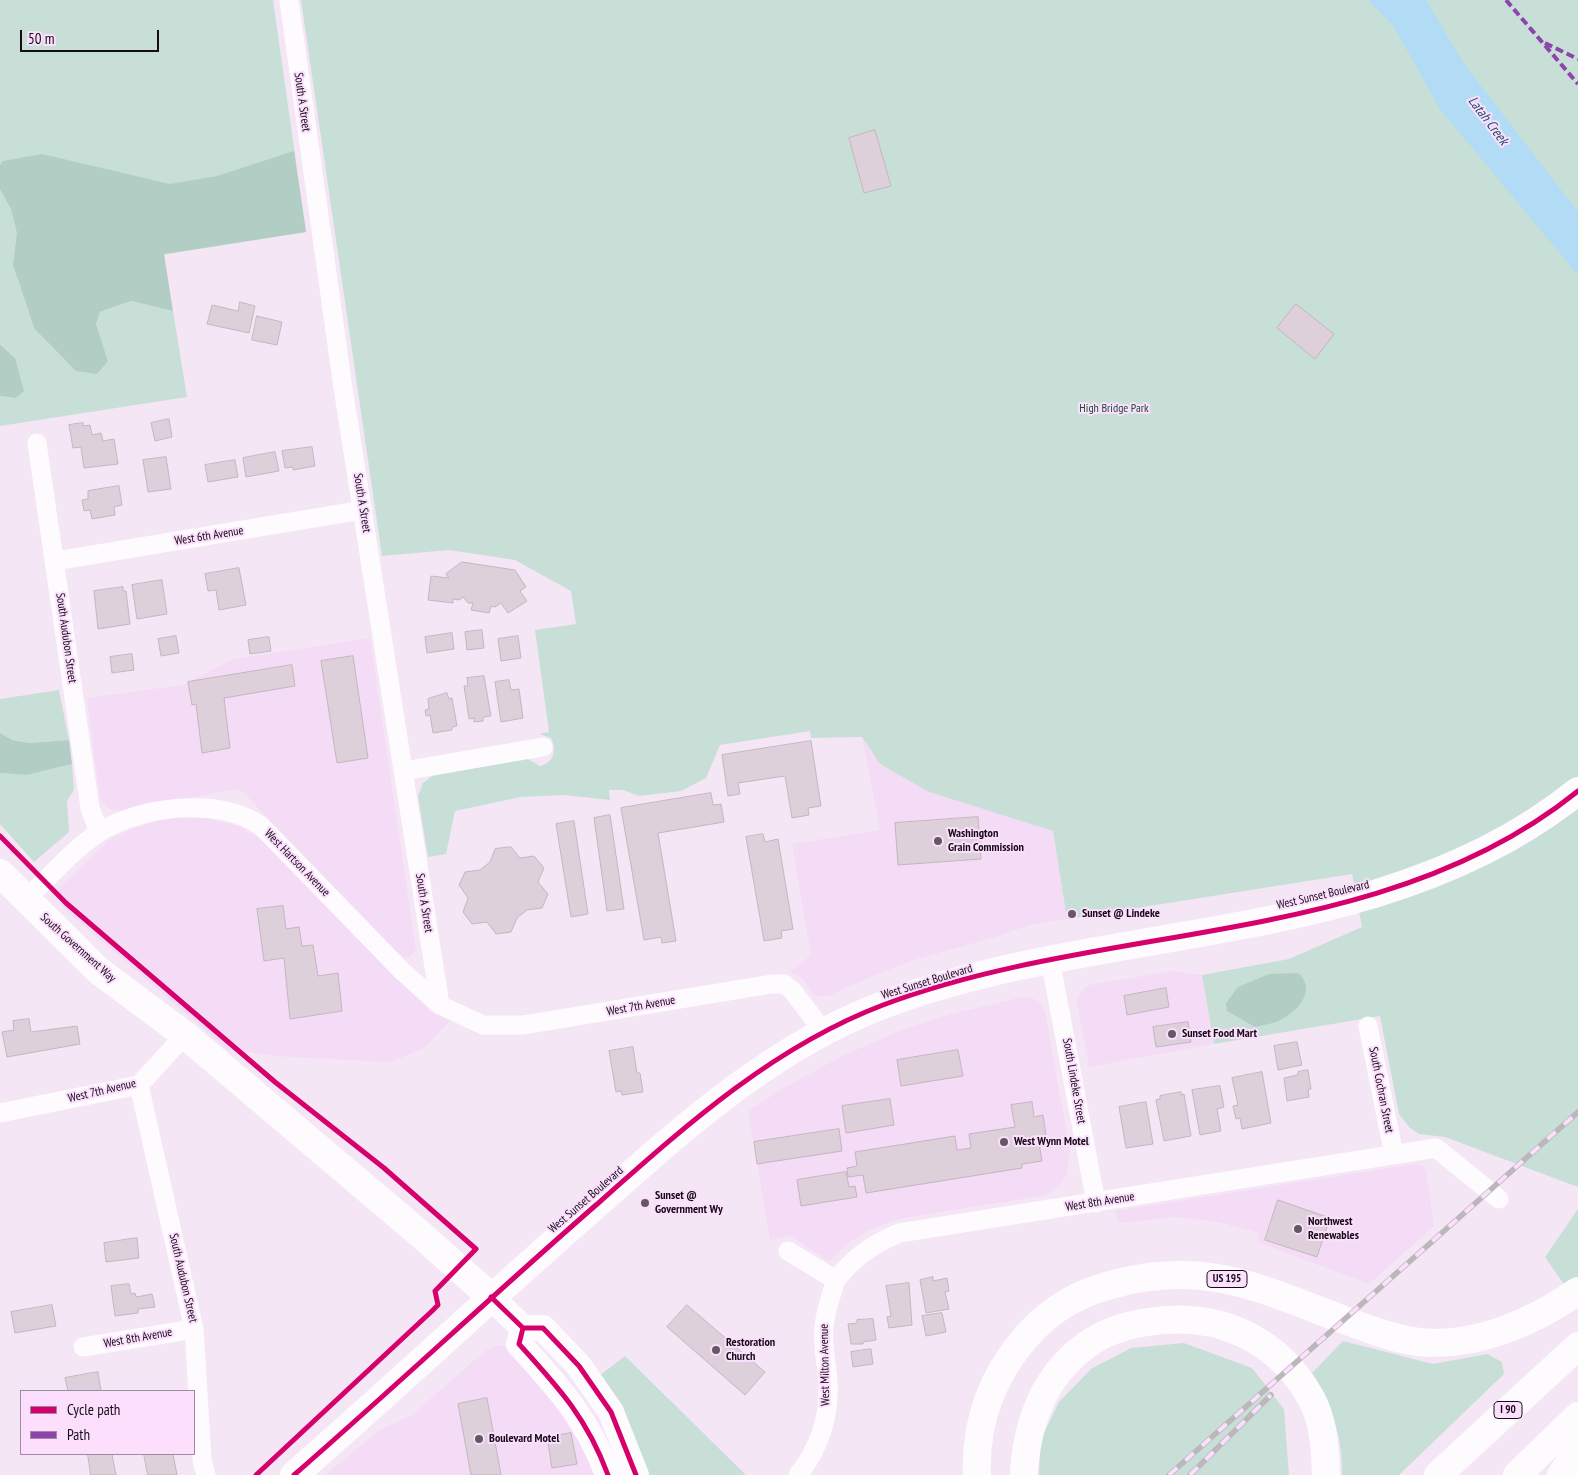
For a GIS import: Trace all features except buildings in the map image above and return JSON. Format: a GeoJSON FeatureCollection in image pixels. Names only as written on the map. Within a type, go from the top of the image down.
{"type":"FeatureCollection","features":[{"type":"Feature","properties":{"kind":"main road","name":"West Sunset Boulevard"},"geometry":{"type":"LineString","coordinates":[[294,1475],[422,1363],[491,1297],[687,1126],[752,1077],[823,1031],[882,1006],[943,985],[1050,959],[1193,934],[1362,898],[1440,871],[1502,842],[1540,820],[1578,791]]}},
{"type":"Feature","properties":{"kind":"main road","name":"South Government Way"},"geometry":{"type":"LineString","coordinates":[[0,874],[99,970],[185,1035],[419,1233],[491,1297]]}},
{"type":"Feature","properties":{"kind":"main road","name":"US 195"},"geometry":{"type":"LineString","coordinates":[[977,1475],[979,1432],[989,1396],[1002,1369],[1037,1324],[1061,1305],[1083,1293],[1143,1277],[1172,1274],[1205,1275],[1242,1282],[1390,1337],[1430,1342],[1450,1342],[1484,1336],[1527,1321],[1577,1292]]}},
{"type":"Feature","properties":{"kind":"main road"},"geometry":{"type":"LineString","coordinates":[[1024,1475],[1027,1434],[1034,1414],[1054,1379],[1068,1362],[1088,1344],[1111,1332],[1132,1325],[1167,1319],[1192,1320],[1224,1325],[1271,1349],[1290,1366],[1312,1399],[1320,1421],[1325,1449],[1326,1475]]}},
{"type":"Feature","properties":{"kind":"main road","name":"I 90"},"geometry":{"type":"LineString","coordinates":[[1438,1475],[1578,1346]]}},
{"type":"Feature","properties":{"kind":"main road"},"geometry":{"type":"LineString","coordinates":[[1516,1475],[1578,1416]]}},
{"type":"Feature","properties":{"kind":"main road"},"geometry":{"type":"LineString","coordinates":[[1561,1475],[1578,1450]]}},
{"type":"Feature","properties":{"kind":"street","name":"South A Street"},"geometry":{"type":"LineString","coordinates":[[288,0],[343,388],[440,1005]]}},
{"type":"Feature","properties":{"kind":"street","name":"South Audubon Street"},"geometry":{"type":"LineString","coordinates":[[37,443],[90,808],[99,832]]}},
{"type":"Feature","properties":{"kind":"street","name":"West 6th Avenue"},"geometry":{"type":"LineString","coordinates":[[55,561],[363,510]]}},
{"type":"Feature","properties":{"kind":"street"},"geometry":{"type":"LineString","coordinates":[[403,771],[543,747]]}},
{"type":"Feature","properties":{"kind":"street","name":"West Hartson Avenue"},"geometry":{"type":"LineString","coordinates":[[25,900],[79,848],[99,832],[122,821],[178,809],[219,809],[251,819],[269,832],[402,971],[440,1005]]}},
{"type":"Feature","properties":{"kind":"street","name":"South Lindeke Street"},"geometry":{"type":"LineString","coordinates":[[1050,959],[1096,1203]]}},
{"type":"Feature","properties":{"kind":"street","name":"West 7th Avenue"},"geometry":{"type":"LineString","coordinates":[[440,1005],[483,1025],[523,1025],[772,984],[784,984],[792,990],[823,1031]]}},
{"type":"Feature","properties":{"kind":"street","name":"South Cochran Street"},"geometry":{"type":"LineString","coordinates":[[1368,1026],[1394,1155]]}},
{"type":"Feature","properties":{"kind":"street","name":"West 7th Avenue"},"geometry":{"type":"LineString","coordinates":[[0,1113],[139,1085],[185,1035]]}},
{"type":"Feature","properties":{"kind":"street","name":"South Audubon Street"},"geometry":{"type":"LineString","coordinates":[[139,1085],[194,1329],[202,1460],[206,1475]]}},
{"type":"Feature","properties":{"kind":"street","name":"West 8th Avenue"},"geometry":{"type":"LineString","coordinates":[[836,1280],[850,1263],[866,1250],[899,1233],[1436,1148],[1498,1199]]}},
{"type":"Feature","properties":{"kind":"street"},"geometry":{"type":"LineString","coordinates":[[788,1251],[836,1280]]}},
{"type":"Feature","properties":{"kind":"street","name":"West Milton Avenue"},"geometry":{"type":"LineString","coordinates":[[798,1475],[818,1444],[824,1423],[828,1383],[824,1330],[826,1312],[836,1280]]}},
{"type":"Feature","properties":{"kind":"street"},"geometry":{"type":"LineString","coordinates":[[491,1297],[523,1328],[543,1328],[579,1366],[611,1412],[636,1475]]}},
{"type":"Feature","properties":{"kind":"street"},"geometry":{"type":"LineString","coordinates":[[523,1328],[519,1344],[561,1389],[577,1410],[594,1440],[608,1475]]}},
{"type":"Feature","properties":{"kind":"street","name":"West 8th Avenue"},"geometry":{"type":"LineString","coordinates":[[83,1347],[194,1329]]}},
{"type":"Feature","properties":{"kind":"shaded area"},"geometry":{"type":"Polygon","coordinates":[[[370,638],[416,950],[409,958],[402,957],[244,793],[236,789],[120,811],[107,808],[100,799],[87,698],[183,685],[234,659],[370,638]]]}},
{"type":"Feature","properties":{"kind":"shaded area"},"geometry":{"type":"Polygon","coordinates":[[[862,737],[871,753],[929,792],[1053,831],[1067,919],[1030,925],[917,959],[877,974],[828,996],[812,993],[802,978],[790,972],[811,955],[792,844],[880,830],[862,737]]]}},
{"type":"Feature","properties":{"kind":"shaded area"},"geometry":{"type":"Polygon","coordinates":[[[184,817],[210,819],[241,827],[268,844],[430,1011],[450,1021],[424,1048],[390,1062],[288,1057],[228,1050],[64,909],[58,897],[60,887],[109,840],[131,829],[162,820],[184,817]]]}},
{"type":"Feature","properties":{"kind":"shaded area"},"geometry":{"type":"Polygon","coordinates":[[[1174,971],[1202,975],[1214,1044],[1089,1067],[1077,1002],[1080,992],[1089,985],[1174,971]]]}},
{"type":"Feature","properties":{"kind":"shaded area"},"geometry":{"type":"Polygon","coordinates":[[[1022,997],[1032,998],[1040,1002],[1045,1012],[1070,1151],[1067,1174],[1060,1185],[1047,1195],[898,1219],[869,1230],[850,1242],[829,1261],[791,1236],[770,1240],[748,1111],[787,1086],[846,1054],[900,1031],[944,1016],[1022,997]]]}},
{"type":"Feature","properties":{"kind":"shaded area"},"geometry":{"type":"Polygon","coordinates":[[[1415,1164],[1423,1166],[1426,1171],[1434,1226],[1369,1284],[1257,1242],[1259,1233],[1218,1222],[1176,1217],[1118,1223],[1115,1211],[1415,1164]]]}},
{"type":"Feature","properties":{"kind":"shaded area"},"geometry":{"type":"Polygon","coordinates":[[[495,1346],[504,1346],[513,1350],[561,1405],[599,1475],[325,1475],[380,1430],[412,1415],[486,1350],[495,1346]]]}},
{"type":"Feature","properties":{"kind":"green space"},"geometry":{"type":"Polygon","coordinates":[[[0,0],[273,0],[306,232],[17,278],[34,328],[108,362],[96,324],[100,312],[131,301],[173,311],[187,397],[0,426],[0,396],[15,398],[15,358],[0,343],[0,0]]]}},
{"type":"Feature","properties":{"kind":"green space","name":"High Bridge Park"},"geometry":{"type":"Polygon","coordinates":[[[301,0],[1578,0],[1578,1187],[1445,1137],[1419,1134],[1410,1128],[1399,1114],[1380,1016],[1214,1044],[1202,975],[1289,959],[1362,927],[1352,874],[1067,919],[1053,831],[929,792],[880,764],[862,737],[811,738],[810,731],[720,745],[706,778],[681,791],[639,796],[623,790],[609,790],[610,800],[564,795],[521,797],[455,811],[446,854],[428,857],[418,796],[423,783],[432,776],[487,766],[497,758],[521,755],[540,766],[551,759],[554,747],[551,738],[539,734],[549,732],[535,630],[576,624],[571,591],[515,560],[449,550],[382,556],[301,0]]]}},
{"type":"Feature","properties":{"kind":"green space"},"geometry":{"type":"Polygon","coordinates":[[[294,151],[306,232],[164,254],[173,311],[131,301],[100,312],[96,324],[108,361],[97,374],[76,371],[34,328],[13,265],[17,233],[11,209],[0,189],[0,165],[3,161],[42,154],[170,184],[217,176],[294,151]]]}},
{"type":"Feature","properties":{"kind":"green space"},"geometry":{"type":"Polygon","coordinates":[[[0,344],[15,358],[24,391],[15,398],[0,396],[0,344]]]}},
{"type":"Feature","properties":{"kind":"green space"},"geometry":{"type":"Polygon","coordinates":[[[59,690],[69,740],[29,743],[11,740],[0,733],[0,699],[59,690]]]}},
{"type":"Feature","properties":{"kind":"green space"},"geometry":{"type":"Polygon","coordinates":[[[0,733],[12,740],[29,743],[69,740],[72,764],[27,775],[0,773],[0,733]]]}},
{"type":"Feature","properties":{"kind":"green space"},"geometry":{"type":"Polygon","coordinates":[[[72,764],[74,790],[67,801],[69,832],[34,862],[0,824],[0,773],[27,775],[72,764]]]}},
{"type":"Feature","properties":{"kind":"green space"},"geometry":{"type":"Polygon","coordinates":[[[1298,973],[1304,980],[1305,994],[1298,1007],[1285,1017],[1275,1022],[1255,1027],[1227,1011],[1226,1003],[1238,987],[1269,974],[1298,973]]]}},
{"type":"Feature","properties":{"kind":"green space"},"geometry":{"type":"Polygon","coordinates":[[[1578,1209],[1578,1293],[1563,1283],[1545,1257],[1578,1209]]]}},
{"type":"Feature","properties":{"kind":"green space"},"geometry":{"type":"Polygon","coordinates":[[[1343,1341],[1433,1364],[1487,1354],[1502,1362],[1504,1374],[1399,1475],[1342,1475],[1338,1434],[1325,1397],[1312,1373],[1343,1341]]]}},
{"type":"Feature","properties":{"kind":"green space"},"geometry":{"type":"Polygon","coordinates":[[[1184,1343],[1252,1368],[1284,1409],[1289,1475],[1039,1475],[1040,1441],[1059,1402],[1091,1369],[1131,1348],[1184,1343]]]}},
{"type":"Feature","properties":{"kind":"green space"},"geometry":{"type":"Polygon","coordinates":[[[625,1356],[746,1475],[644,1475],[599,1376],[625,1356]]]}},
{"type":"Feature","properties":{"kind":"water","name":"Latah Creek"},"geometry":{"type":"Polygon","coordinates":[[[1368,0],[1426,0],[1465,65],[1578,212],[1578,275],[1440,109],[1394,27],[1368,0]]]}},
{"type":"Feature","properties":{"kind":"railway"},"geometry":{"type":"LineString","coordinates":[[1169,1475],[1578,1112]]}},
{"type":"Feature","properties":{"kind":"railway"},"geometry":{"type":"LineString","coordinates":[[1190,1475],[1271,1395]]}},
{"type":"Feature","properties":{"kind":"marked path"},"geometry":{"type":"LineString","coordinates":[[1506,0],[1578,84]]}},
{"type":"Feature","properties":{"kind":"marked path"},"geometry":{"type":"LineString","coordinates":[[1545,43],[1578,59]]}},
{"type":"Feature","properties":{"kind":"cycle path"},"geometry":{"type":"LineString","coordinates":[[294,1475],[662,1147],[730,1092],[766,1066],[842,1022],[883,1005],[969,978],[1059,958],[1242,925],[1332,906],[1419,879],[1501,842],[1578,791]]}},
{"type":"Feature","properties":{"kind":"cycle path"},"geometry":{"type":"LineString","coordinates":[[0,836],[66,903],[275,1082],[384,1168],[476,1249],[435,1291],[438,1305],[256,1475]]}},
{"type":"Feature","properties":{"kind":"cycle path"},"geometry":{"type":"LineString","coordinates":[[491,1297],[523,1328],[543,1328],[579,1366],[611,1412],[636,1475]]}},
{"type":"Feature","properties":{"kind":"cycle path"},"geometry":{"type":"LineString","coordinates":[[523,1328],[519,1344],[571,1405],[591,1437],[608,1475]]}},
{"type":"Feature","properties":{"kind":"place","name":"Washington Grain Commission"},"geometry":{"type":"Point","coordinates":[938,841]}},
{"type":"Feature","properties":{"kind":"place","name":"Sunset @ Lindeke"},"geometry":{"type":"Point","coordinates":[1072,914]}},
{"type":"Feature","properties":{"kind":"place","name":"Sunset Food Mart"},"geometry":{"type":"Point","coordinates":[1172,1034]}},
{"type":"Feature","properties":{"kind":"place","name":"West Wynn Motel"},"geometry":{"type":"Point","coordinates":[1004,1142]}},
{"type":"Feature","properties":{"kind":"place","name":"Sunset @ Government Wy"},"geometry":{"type":"Point","coordinates":[645,1203]}},
{"type":"Feature","properties":{"kind":"place","name":"Northwest Renewables"},"geometry":{"type":"Point","coordinates":[1298,1229]}},
{"type":"Feature","properties":{"kind":"place","name":"Restoration Church"},"geometry":{"type":"Point","coordinates":[716,1350]}},
{"type":"Feature","properties":{"kind":"place","name":"Boulevard Motel"},"geometry":{"type":"Point","coordinates":[479,1439]}}]}
